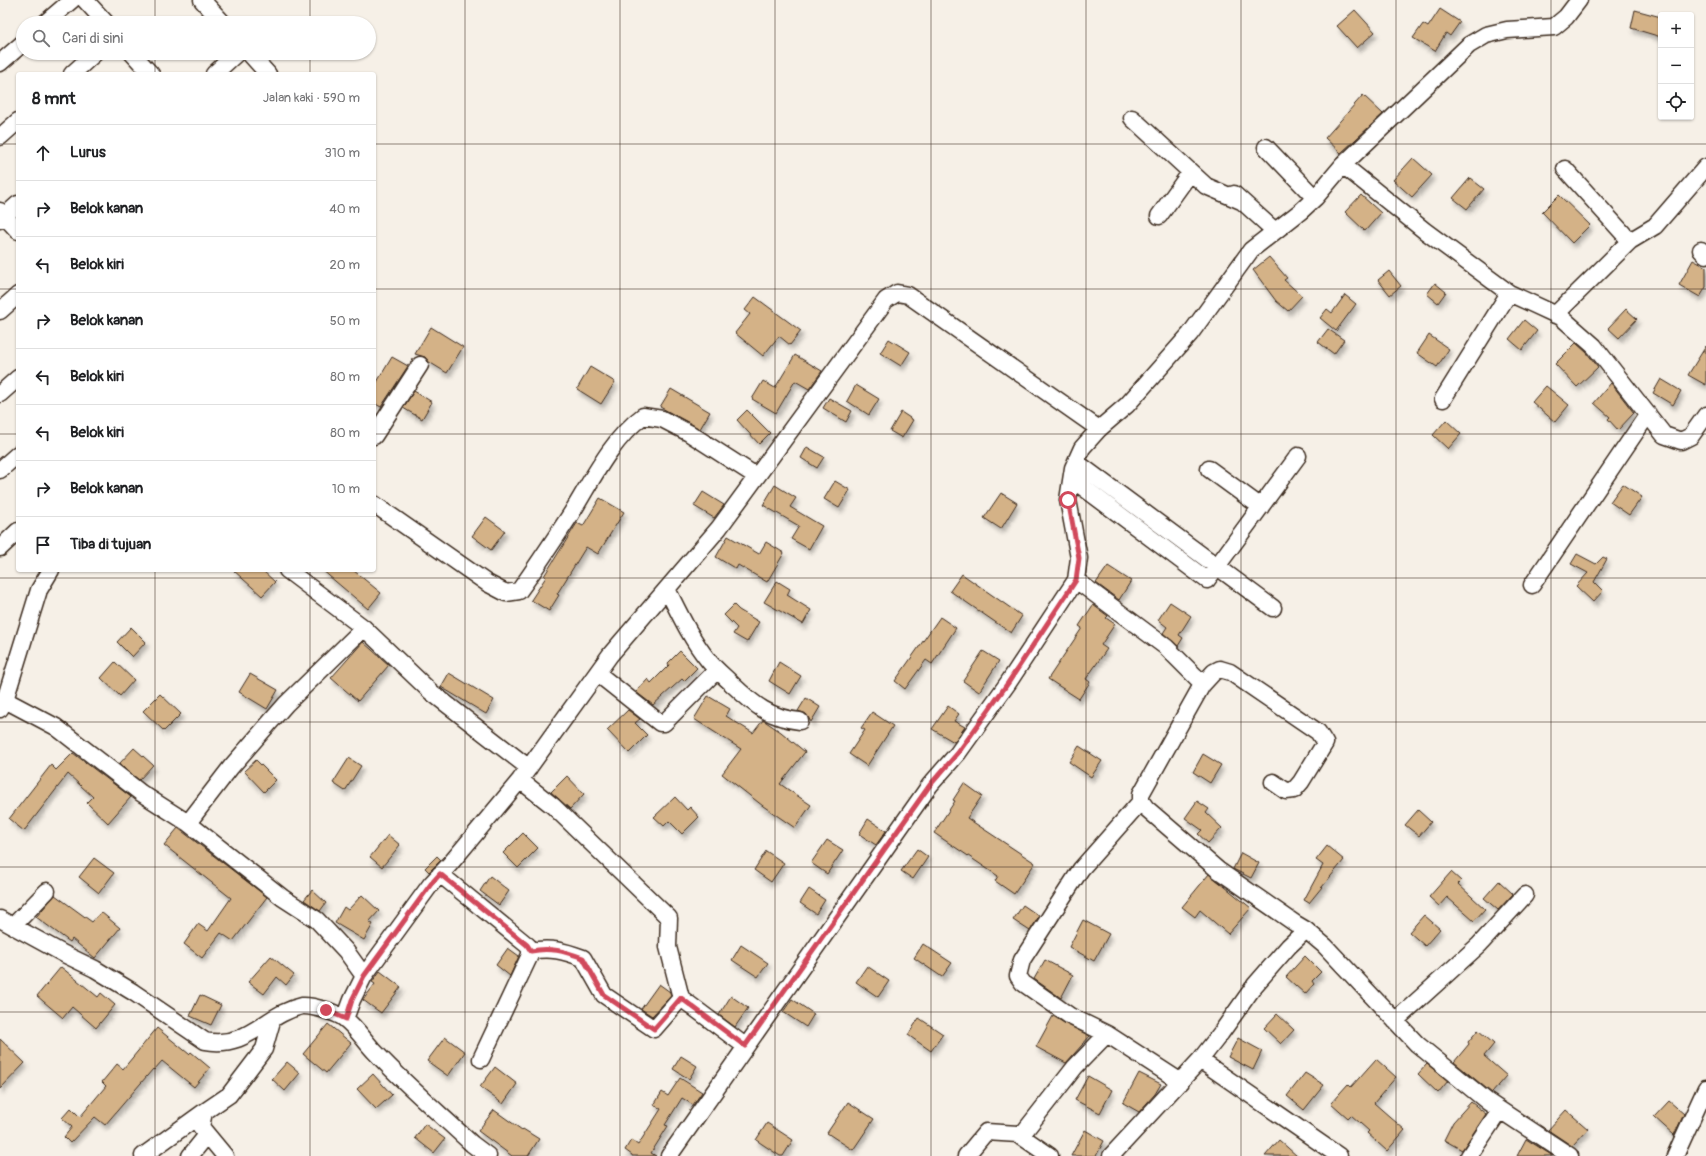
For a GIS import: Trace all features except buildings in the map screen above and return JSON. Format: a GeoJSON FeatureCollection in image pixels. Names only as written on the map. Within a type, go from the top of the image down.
{"type":"FeatureCollection","features":[{"type":"Feature","properties":{"kind":"street"},"geometry":{"type":"LineString","coordinates":[[54,16],[72,0]]}},
{"type":"Feature","properties":{"kind":"street"},"geometry":{"type":"LineString","coordinates":[[86,0],[100,16]]}},
{"type":"Feature","properties":{"kind":"street"},"geometry":{"type":"LineString","coordinates":[[202,0],[216,16]]}},
{"type":"Feature","properties":{"kind":"street"},"geometry":{"type":"LineString","coordinates":[[669,1156],[930,785],[958,753],[1008,683],[1076,580],[1079,558],[1068,500],[1073,468],[1082,448],[1099,429],[1126,406],[1190,334],[1251,250],[1301,211],[1315,198],[1343,165],[1469,45],[1486,36],[1507,30],[1554,27],[1566,17],[1579,0]]}},
{"type":"Feature","properties":{"kind":"street"},"geometry":{"type":"LineString","coordinates":[[0,63],[16,49]]}},
{"type":"Feature","properties":{"kind":"street"},"geometry":{"type":"LineString","coordinates":[[74,72],[87,60]]}},
{"type":"Feature","properties":{"kind":"street"},"geometry":{"type":"LineString","coordinates":[[138,60],[149,72]]}},
{"type":"Feature","properties":{"kind":"street"},"geometry":{"type":"LineString","coordinates":[[216,72],[229,60]]}},
{"type":"Feature","properties":{"kind":"street"},"geometry":{"type":"LineString","coordinates":[[255,60],[266,72]]}},
{"type":"Feature","properties":{"kind":"street"},"geometry":{"type":"LineString","coordinates":[[1132,118],[1190,173],[1206,186],[1242,201]]}},
{"type":"Feature","properties":{"kind":"street"},"geometry":{"type":"LineString","coordinates":[[0,137],[16,123]]}},
{"type":"Feature","properties":{"kind":"street"},"geometry":{"type":"LineString","coordinates":[[1266,148],[1315,198]]}},
{"type":"Feature","properties":{"kind":"street"},"geometry":{"type":"LineString","coordinates":[[1343,165],[1425,231],[1509,293],[1561,317],[1594,346],[1664,435],[1681,441],[1691,436],[1706,415]]}},
{"type":"Feature","properties":{"kind":"street"},"geometry":{"type":"LineString","coordinates":[[1555,315],[1630,241],[1655,226],[1706,167]]}},
{"type":"Feature","properties":{"kind":"street"},"geometry":{"type":"LineString","coordinates":[[1565,169],[1630,241]]}},
{"type":"Feature","properties":{"kind":"street"},"geometry":{"type":"LineString","coordinates":[[1159,216],[1190,173]]}},
{"type":"Feature","properties":{"kind":"street"},"geometry":{"type":"LineString","coordinates":[[1228,189],[1276,231]]}},
{"type":"Feature","properties":{"kind":"street"},"geometry":{"type":"LineString","coordinates":[[16,205],[1,216],[16,230]]}},
{"type":"Feature","properties":{"kind":"street"},"geometry":{"type":"LineString","coordinates":[[346,1019],[352,1000],[364,976],[431,884],[524,774],[610,655],[719,528],[886,300],[897,293],[908,295],[1099,429]]}},
{"type":"Feature","properties":{"kind":"street"},"geometry":{"type":"LineString","coordinates":[[1443,399],[1509,293]]}},
{"type":"Feature","properties":{"kind":"street"},"geometry":{"type":"LineString","coordinates":[[0,311],[16,297]]}},
{"type":"Feature","properties":{"kind":"street"},"geometry":{"type":"LineString","coordinates":[[376,433],[420,365]]}},
{"type":"Feature","properties":{"kind":"street"},"geometry":{"type":"LineString","coordinates":[[0,394],[16,380]]}},
{"type":"Feature","properties":{"kind":"street"},"geometry":{"type":"LineString","coordinates":[[1532,585],[1648,414]]}},
{"type":"Feature","properties":{"kind":"street"},"geometry":{"type":"LineString","coordinates":[[376,505],[487,582],[506,593],[519,591],[554,540],[609,453],[629,426],[643,416],[662,419],[689,433],[756,476]]}},
{"type":"Feature","properties":{"kind":"street"},"geometry":{"type":"LineString","coordinates":[[0,470],[16,456]]}},
{"type":"Feature","properties":{"kind":"street"},"geometry":{"type":"LineString","coordinates":[[1072,479],[1207,580],[1298,456]]}},
{"type":"Feature","properties":{"kind":"street"},"geometry":{"type":"LineString","coordinates":[[1076,462],[1273,608]]}},
{"type":"Feature","properties":{"kind":"street"},"geometry":{"type":"LineString","coordinates":[[1209,469],[1261,507]]}},
{"type":"Feature","properties":{"kind":"street"},"geometry":{"type":"LineString","coordinates":[[0,548],[16,534]]}},
{"type":"Feature","properties":{"kind":"street"},"geometry":{"type":"LineString","coordinates":[[50,572],[40,590],[2,705],[56,727],[141,793],[188,823],[283,898],[317,920],[346,951],[364,976]]}},
{"type":"Feature","properties":{"kind":"street"},"geometry":{"type":"LineString","coordinates":[[293,572],[306,576],[364,628],[431,692],[524,774],[553,806],[669,918],[668,947],[681,998],[745,1046]]}},
{"type":"Feature","properties":{"kind":"street"},"geometry":{"type":"LineString","coordinates":[[1076,580],[1166,647],[1199,680],[1202,685]]}},
{"type":"Feature","properties":{"kind":"street"},"geometry":{"type":"LineString","coordinates":[[667,589],[695,642],[717,670],[747,699],[769,713],[784,720],[800,721]]}},
{"type":"Feature","properties":{"kind":"street"},"geometry":{"type":"LineString","coordinates":[[188,823],[231,767],[286,704],[364,628]]}},
{"type":"Feature","properties":{"kind":"street"},"geometry":{"type":"LineString","coordinates":[[1273,782],[1286,791],[1294,790],[1301,782],[1325,743],[1318,732],[1230,672],[1220,669],[1214,672],[1202,685],[1141,794],[1141,801],[1146,808],[1218,870],[1306,930],[1325,946],[1417,1044],[1488,1102],[1570,1156]]}},
{"type":"Feature","properties":{"kind":"street"},"geometry":{"type":"LineString","coordinates":[[597,673],[660,723],[664,724],[717,670]]}},
{"type":"Feature","properties":{"kind":"street"},"geometry":{"type":"LineString","coordinates":[[1141,801],[1081,869],[1022,960],[1018,969],[1018,976],[1023,983],[1070,1016],[1106,1034],[1181,1082]]}},
{"type":"Feature","properties":{"kind":"street"},"geometry":{"type":"LineString","coordinates":[[440,874],[527,945],[531,951]]}},
{"type":"Feature","properties":{"kind":"street"},"geometry":{"type":"LineString","coordinates":[[47,891],[6,922],[64,954],[95,969],[133,992],[205,1041],[216,1043],[230,1042],[248,1035],[282,1014],[303,1006],[326,1010],[346,1019],[376,1053],[469,1150],[488,1156]]}},
{"type":"Feature","properties":{"kind":"street"},"geometry":{"type":"LineString","coordinates":[[1395,1021],[1480,945],[1525,895]]}},
{"type":"Feature","properties":{"kind":"street"},"geometry":{"type":"LineString","coordinates":[[1111,1156],[1200,1060],[1221,1034],[1255,985],[1289,946],[1306,930]]}},
{"type":"Feature","properties":{"kind":"street"},"geometry":{"type":"LineString","coordinates":[[531,951],[545,948],[565,952],[583,958],[604,995],[654,1029],[681,998]]}},
{"type":"Feature","properties":{"kind":"street"},"geometry":{"type":"LineString","coordinates":[[481,1059],[531,951]]}},
{"type":"Feature","properties":{"kind":"street"},"geometry":{"type":"LineString","coordinates":[[143,1156],[229,1094],[264,1049],[272,1020]]}},
{"type":"Feature","properties":{"kind":"street"},"geometry":{"type":"LineString","coordinates":[[966,1156],[986,1132],[1018,1134],[1024,1132],[1075,1067],[1106,1034]]}},
{"type":"Feature","properties":{"kind":"street"},"geometry":{"type":"LineString","coordinates":[[1200,1060],[1339,1156]]}},
{"type":"Feature","properties":{"kind":"street"},"geometry":{"type":"LineString","coordinates":[[1675,1156],[1706,1088]]}},
{"type":"Feature","properties":{"kind":"street"},"geometry":{"type":"LineString","coordinates":[[1469,1156],[1500,1110]]}},
{"type":"Feature","properties":{"kind":"street"},"geometry":{"type":"LineString","coordinates":[[204,1112],[201,1127],[225,1156]]}},
{"type":"Feature","properties":{"kind":"street"},"geometry":{"type":"LineString","coordinates":[[190,1156],[207,1134]]}},
{"type":"Feature","properties":{"kind":"street"},"geometry":{"type":"LineString","coordinates":[[1018,1134],[1050,1156]]}},
{"type":"Feature","properties":{"kind":"route"},"geometry":{"type":"LineString","coordinates":[[326,1010],[346,1019],[352,1000],[364,976],[431,884],[440,874],[527,945],[531,951],[545,948],[565,952],[583,958],[604,995],[654,1029],[681,998],[745,1046],[930,785],[958,753],[1008,683],[1076,580],[1079,558],[1068,500]]}}]}
